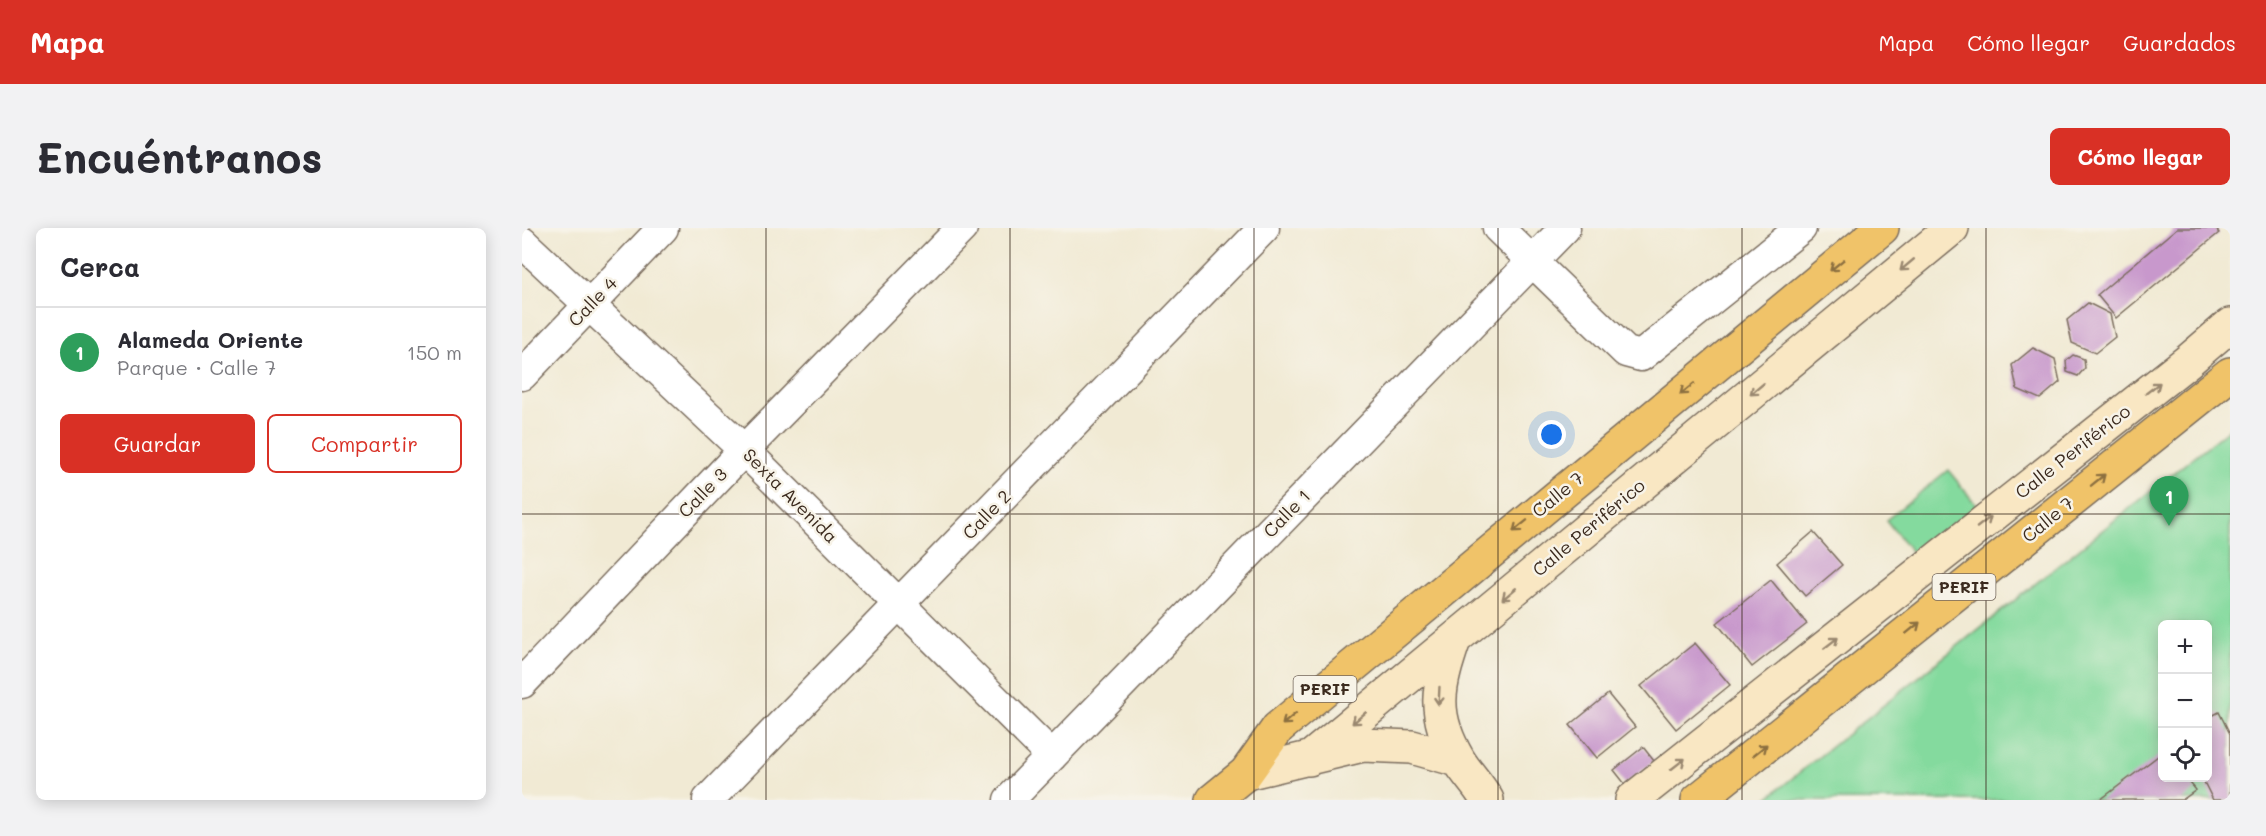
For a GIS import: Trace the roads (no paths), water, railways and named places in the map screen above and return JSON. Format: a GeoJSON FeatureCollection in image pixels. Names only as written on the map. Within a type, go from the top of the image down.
{"type":"FeatureCollection","features":[{"type":"Feature","properties":{"kind":"main road","name":"Calle 7"},"geometry":{"type":"LineString","coordinates":[[1246,773],[1278,728],[1882,228]]}},
{"type":"Feature","properties":{"kind":"main road","name":"Calle Periférico"},"geometry":{"type":"LineString","coordinates":[[1213,800],[1246,773],[1309,759],[1952,228]]}},
{"type":"Feature","properties":{"kind":"main road","name":"Calle Periférico"},"geometry":{"type":"LineString","coordinates":[[1632,800],[2188,361],[2230,325]]}},
{"type":"Feature","properties":{"kind":"main road","name":"Calle 7"},"geometry":{"type":"LineString","coordinates":[[1698,800],[2230,374]]}},
{"type":"Feature","properties":{"kind":"main road"},"geometry":{"type":"LineString","coordinates":[[1454,640],[1440,682],[1440,724],[1458,760],[1487,800]]}},
{"type":"Feature","properties":{"kind":"main road"},"geometry":{"type":"LineString","coordinates":[[1309,759],[1363,745],[1412,747],[1458,760]]}},
{"type":"Feature","properties":{"kind":"street","name":"Calle 4"},"geometry":{"type":"LineString","coordinates":[[522,375],[663,228]]}},
{"type":"Feature","properties":{"kind":"street","name":"Calle 3"},"geometry":{"type":"LineString","coordinates":[[522,683],[744,450],[962,228]]}},
{"type":"Feature","properties":{"kind":"street","name":"Calle 2"},"geometry":{"type":"LineString","coordinates":[[708,800],[901,605],[1264,228]]}},
{"type":"Feature","properties":{"kind":"street"},"geometry":{"type":"LineString","coordinates":[[1498,228],[1626,352],[1641,356],[1801,228]]}},
{"type":"Feature","properties":{"kind":"street","name":"Calle 1"},"geometry":{"type":"LineString","coordinates":[[1009,800],[1565,228]]}},
{"type":"Feature","properties":{"kind":"street","name":"Sexta Avenida"},"geometry":{"type":"LineString","coordinates":[[522,242],[744,450],[1052,756]]}},
{"type":"Feature","properties":{"kind":"place","name":"Alameda Oriente"},"geometry":{"type":"Point","coordinates":[2169,526]}}]}
